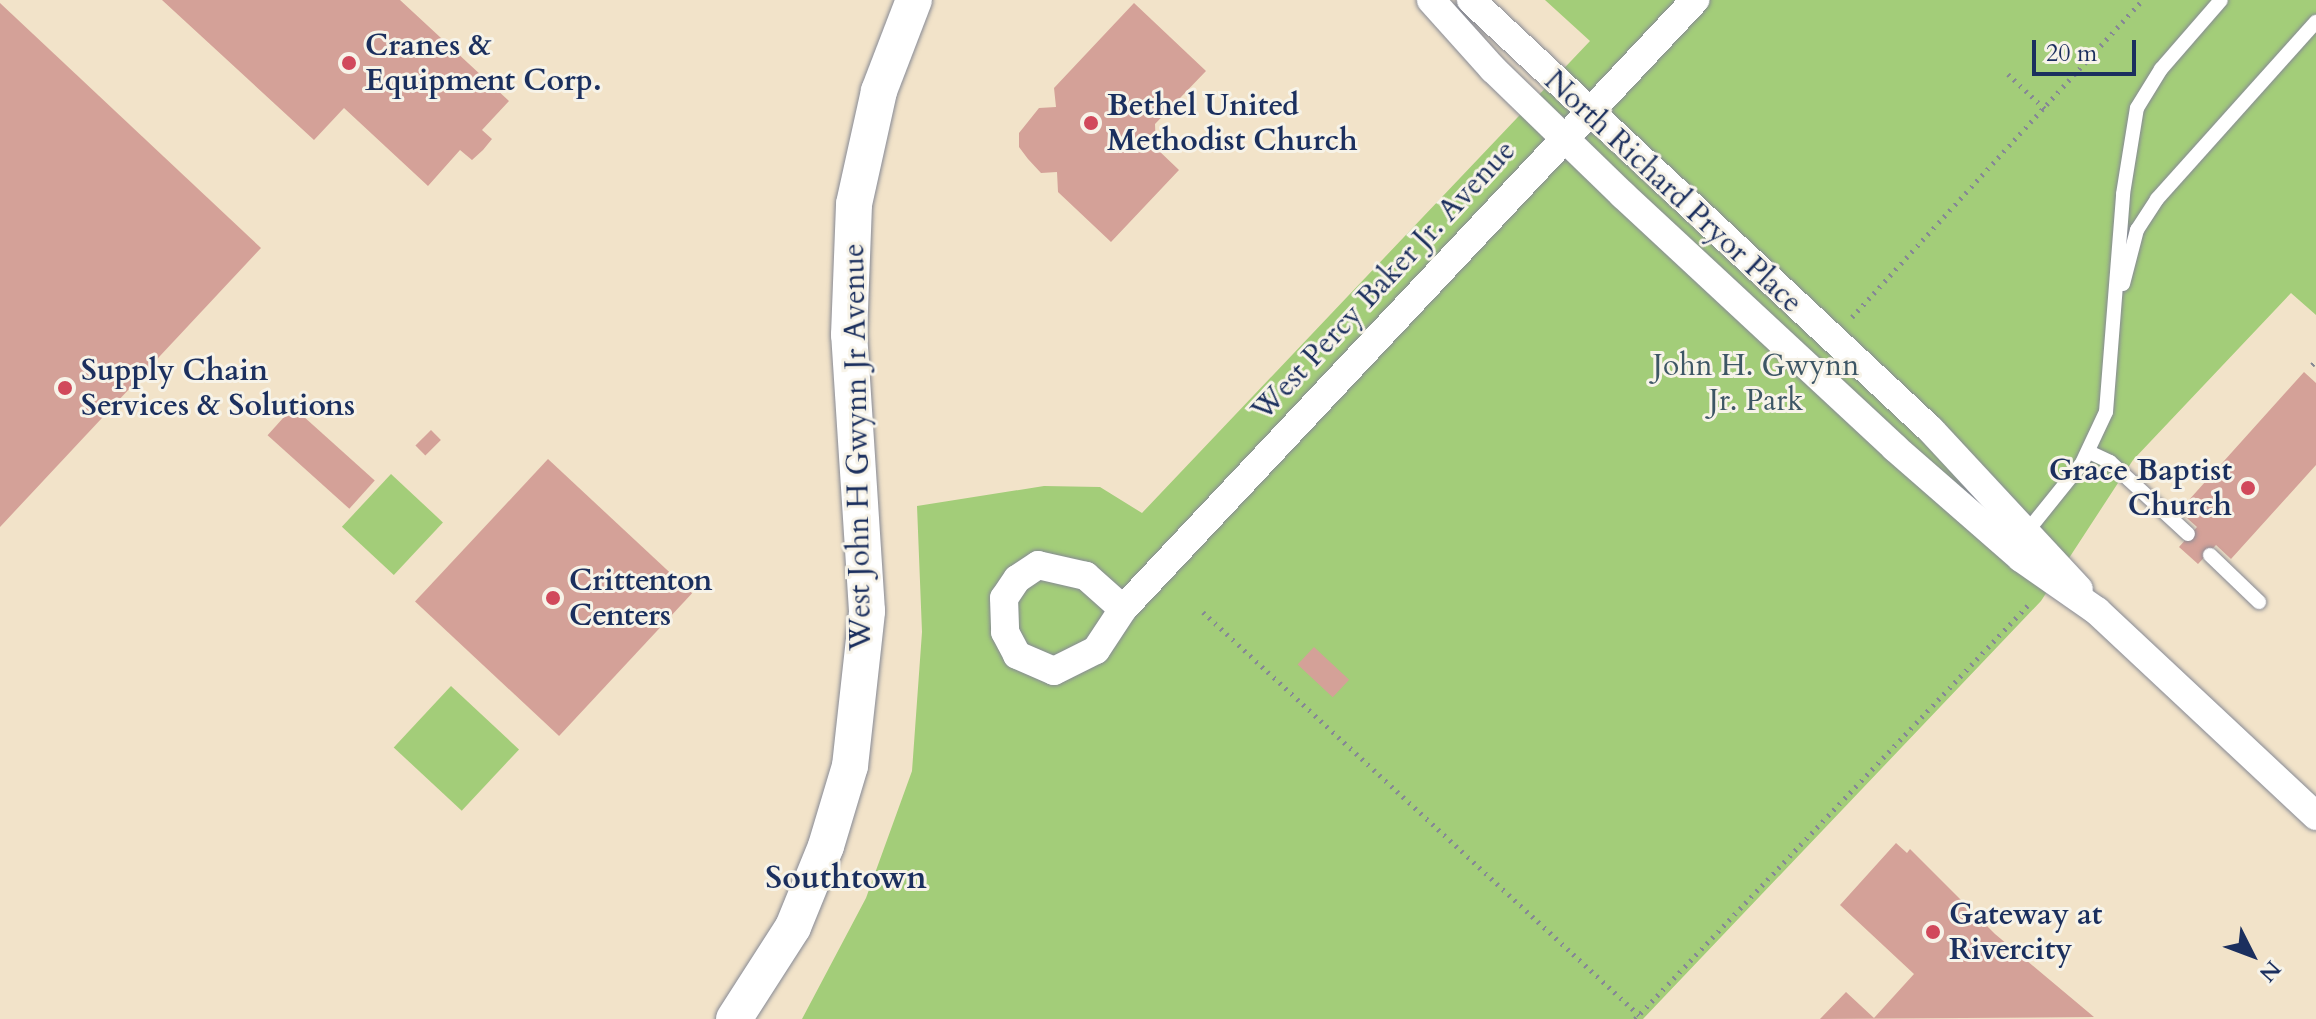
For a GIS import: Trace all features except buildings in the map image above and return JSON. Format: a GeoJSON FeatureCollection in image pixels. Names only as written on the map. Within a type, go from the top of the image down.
{"type":"FeatureCollection","features":[{"type":"Feature","properties":{"kind":"street","name":"West John H Gwynn Jr Avenue"},"geometry":{"type":"LineString","coordinates":[[734,1019],[793,927],[817,870],[850,766],[867,611],[849,335],[854,204],[884,72],[914,0]]}},
{"type":"Feature","properties":{"kind":"street","name":"North Richard Pryor Place"},"geometry":{"type":"LineString","coordinates":[[1431,0],[1493,69],[1888,441],[2020,539],[2316,816]]}},
{"type":"Feature","properties":{"kind":"street","name":"North Richard Pryor Place"},"geometry":{"type":"LineString","coordinates":[[1471,0],[1921,421],[2020,539]]}},
{"type":"Feature","properties":{"kind":"street","name":"West Percy Baker Jr. Avenue"},"geometry":{"type":"LineString","coordinates":[[1123,609],[1695,0]]}},
{"type":"Feature","properties":{"kind":"lane"},"geometry":{"type":"LineString","coordinates":[[2020,539],[2089,452],[2109,399],[2119,230],[2137,108],[2161,69],[2221,0]]}},
{"type":"Feature","properties":{"kind":"lane"},"geometry":{"type":"LineString","coordinates":[[2115,316],[2146,215],[2316,22]]}},
{"type":"Feature","properties":{"kind":"lane"},"geometry":{"type":"LineString","coordinates":[[2089,452],[2110,462],[2188,534]]}},
{"type":"Feature","properties":{"kind":"lane"},"geometry":{"type":"LineString","coordinates":[[2210,555],[2259,602]]}},
{"type":"Feature","properties":{"kind":"path"},"geometry":{"type":"LineString","coordinates":[[1843,326],[2142,0]]}},
{"type":"Feature","properties":{"kind":"path"},"geometry":{"type":"LineString","coordinates":[[2008,74],[2045,109]]}},
{"type":"Feature","properties":{"kind":"path"},"geometry":{"type":"LineString","coordinates":[[1203,612],[1637,1017],[2036,596]]}},
{"type":"Feature","properties":{"kind":"green space","name":"John H. Gwynn Jr. Park"},"geometry":{"type":"Polygon","coordinates":[[[1545,0],[2316,0],[2316,315],[2291,293],[2133,460],[2041,601],[1643,1019],[802,1019],[866,898],[912,771],[922,632],[917,506],[1044,486],[1100,487],[1142,513],[1590,41],[1545,0]]]}},
{"type":"Feature","properties":{"kind":"green space"},"geometry":{"type":"Polygon","coordinates":[[[391,474],[443,522],[394,575],[342,527],[391,474]]]}},
{"type":"Feature","properties":{"kind":"green space"},"geometry":{"type":"Polygon","coordinates":[[[451,686],[519,749],[462,811],[394,747],[451,686]]]}},
{"type":"Feature","properties":{"kind":"place","name":"Cranes & Equipment Corp."},"geometry":{"type":"Point","coordinates":[349,63]}},
{"type":"Feature","properties":{"kind":"place","name":"Bethel United Methodist Church"},"geometry":{"type":"Point","coordinates":[1091,123]}},
{"type":"Feature","properties":{"kind":"place","name":"Supply Chain Services & Solutions"},"geometry":{"type":"Point","coordinates":[65,388]}},
{"type":"Feature","properties":{"kind":"place","name":"Grace Baptist Church"},"geometry":{"type":"Point","coordinates":[2248,488]}},
{"type":"Feature","properties":{"kind":"place","name":"Crittenton Centers"},"geometry":{"type":"Point","coordinates":[553,598]}},
{"type":"Feature","properties":{"kind":"place","name":"Gateway at Rivercity"},"geometry":{"type":"Point","coordinates":[1933,932]}},
{"type":"Feature","properties":{"kind":"district","name":"Southtown"},"geometry":{"type":"Point","coordinates":[846,878]}}]}
